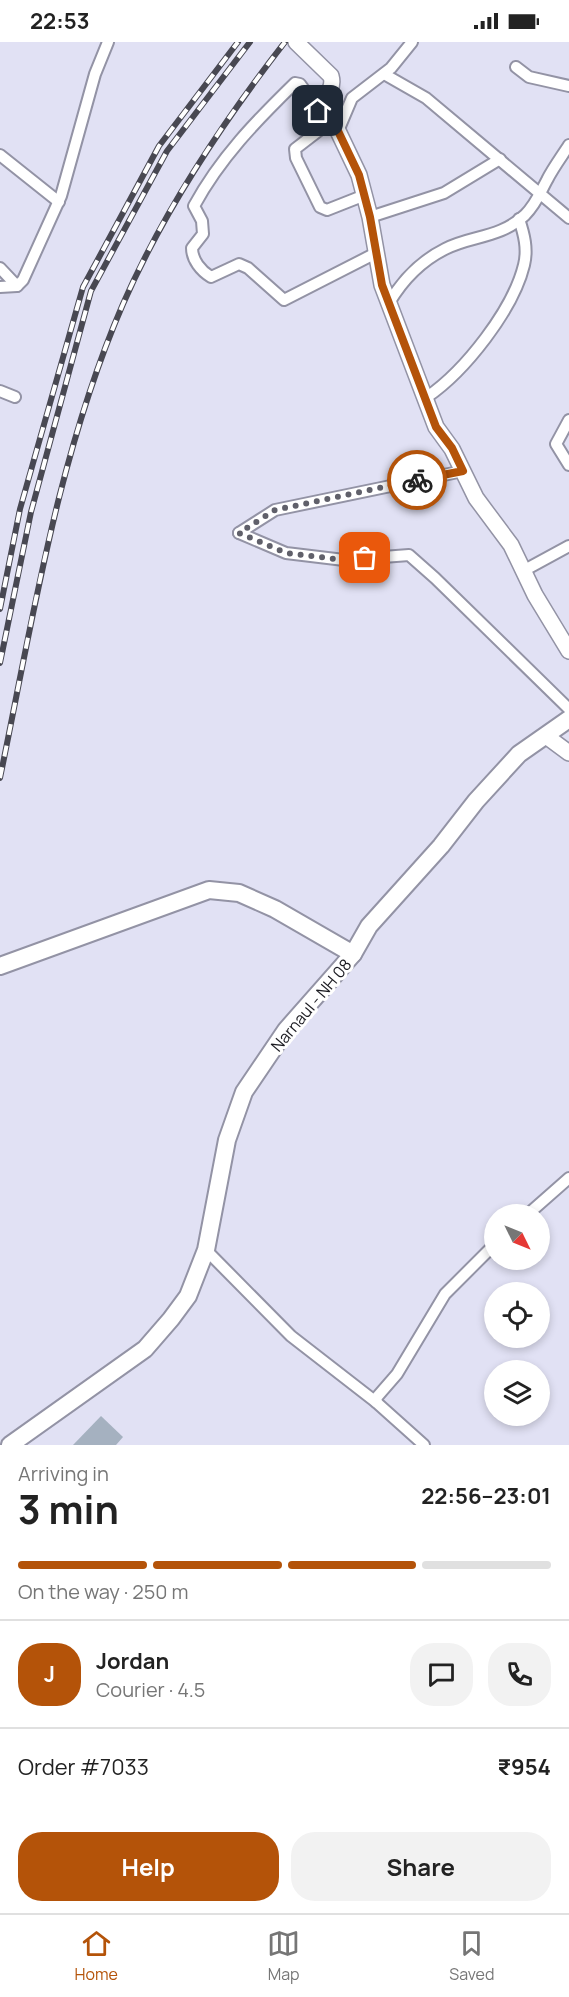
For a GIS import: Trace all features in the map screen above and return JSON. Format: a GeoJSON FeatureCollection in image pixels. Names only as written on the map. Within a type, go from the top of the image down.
{"type":"FeatureCollection","features":[{"type":"Feature","properties":{"kind":"main road"},"geometry":{"type":"LineString","coordinates":[[296,42],[331,76],[333,84],[331,90],[316,106],[334,126],[359,175],[370,217],[382,285],[405,350],[427,397],[436,427],[452,448],[476,498],[511,545],[523,571],[569,651]]}},
{"type":"Feature","properties":{"kind":"main road"},"geometry":{"type":"LineString","coordinates":[[352,954],[369,926],[519,754],[569,719]]}},
{"type":"Feature","properties":{"kind":"main road"},"geometry":{"type":"LineString","coordinates":[[546,736],[569,753]]}},
{"type":"Feature","properties":{"kind":"main road","name":"Narnaul - NH 08"},"geometry":{"type":"LineString","coordinates":[[0,966],[209,890],[239,893],[275,909],[352,954],[286,1030],[244,1092],[227,1140],[206,1250],[188,1296],[145,1349],[10,1445]]}},
{"type":"Feature","properties":{"kind":"street"},"geometry":{"type":"LineString","coordinates":[[0,287],[17,286],[23,280],[59,202],[96,74],[108,42]]}},
{"type":"Feature","properties":{"kind":"street"},"geometry":{"type":"LineString","coordinates":[[365,195],[327,210],[321,207],[296,158],[294,149],[334,126],[352,98],[384,74],[412,42]]}},
{"type":"Feature","properties":{"kind":"street"},"geometry":{"type":"LineString","coordinates":[[516,67],[529,77],[569,86]]}},
{"type":"Feature","properties":{"kind":"street"},"geometry":{"type":"LineString","coordinates":[[384,74],[426,98],[569,218]]}},
{"type":"Feature","properties":{"kind":"street"},"geometry":{"type":"LineString","coordinates":[[316,106],[300,84],[295,83],[250,127],[210,176],[194,206],[202,222],[203,234],[192,248],[192,255],[204,273],[211,277],[239,264],[248,268],[284,300],[376,253]]}},
{"type":"Feature","properties":{"kind":"street"},"geometry":{"type":"LineString","coordinates":[[389,303],[399,287],[416,269],[446,248],[496,234],[519,219],[541,196],[546,181],[569,145]]}},
{"type":"Feature","properties":{"kind":"street"},"geometry":{"type":"LineString","coordinates":[[0,155],[59,202]]}},
{"type":"Feature","properties":{"kind":"street"},"geometry":{"type":"LineString","coordinates":[[370,217],[444,194],[500,159]]}},
{"type":"Feature","properties":{"kind":"street"},"geometry":{"type":"LineString","coordinates":[[427,397],[477,351],[509,299],[524,264],[525,237],[519,219]]}},
{"type":"Feature","properties":{"kind":"street"},"geometry":{"type":"LineString","coordinates":[[0,268],[17,286]]}},
{"type":"Feature","properties":{"kind":"street"},"geometry":{"type":"LineString","coordinates":[[0,391],[15,397]]}},
{"type":"Feature","properties":{"kind":"street"},"geometry":{"type":"LineString","coordinates":[[569,420],[556,444],[569,465]]}},
{"type":"Feature","properties":{"kind":"street"},"geometry":{"type":"LineString","coordinates":[[463,471],[275,510],[239,533],[286,553],[344,560],[409,555],[569,709]]}},
{"type":"Feature","properties":{"kind":"street"},"geometry":{"type":"LineString","coordinates":[[523,571],[569,546]]}},
{"type":"Feature","properties":{"kind":"street"},"geometry":{"type":"LineString","coordinates":[[540,1204],[569,1178]]}},
{"type":"Feature","properties":{"kind":"street"},"geometry":{"type":"LineString","coordinates":[[206,1250],[291,1336],[376,1402],[424,1445]]}},
{"type":"Feature","properties":{"kind":"street"},"geometry":{"type":"LineString","coordinates":[[376,1402],[376,1397],[397,1374],[445,1294],[484,1255]]}},
{"type":"Feature","properties":{"kind":"building"},"geometry":{"type":"Polygon","coordinates":[[[101,1416],[123,1437],[116,1445],[73,1445],[101,1416]]]}},
{"type":"Feature","properties":{"kind":"railway"},"geometry":{"type":"LineString","coordinates":[[0,609],[20,509],[83,287],[159,146],[238,42]]}},
{"type":"Feature","properties":{"kind":"railway"},"geometry":{"type":"LineString","coordinates":[[0,663],[31,512],[91,291],[167,151],[250,42]]}},
{"type":"Feature","properties":{"kind":"railway"},"geometry":{"type":"LineString","coordinates":[[0,778],[36,597],[64,478],[100,361],[139,269],[176,201],[217,136],[285,42]]}},
{"type":"Feature","properties":{"kind":"way so far"},"geometry":{"type":"LineString","coordinates":[[365,558],[344,560],[286,553],[239,533],[275,510],[318,499],[417,480]]}},
{"type":"Feature","properties":{"kind":"route"},"geometry":{"type":"LineString","coordinates":[[318,111],[338,131],[359,175],[370,217],[382,285],[405,350],[430,406],[436,427],[452,448],[463,471],[417,480]]}}]}
